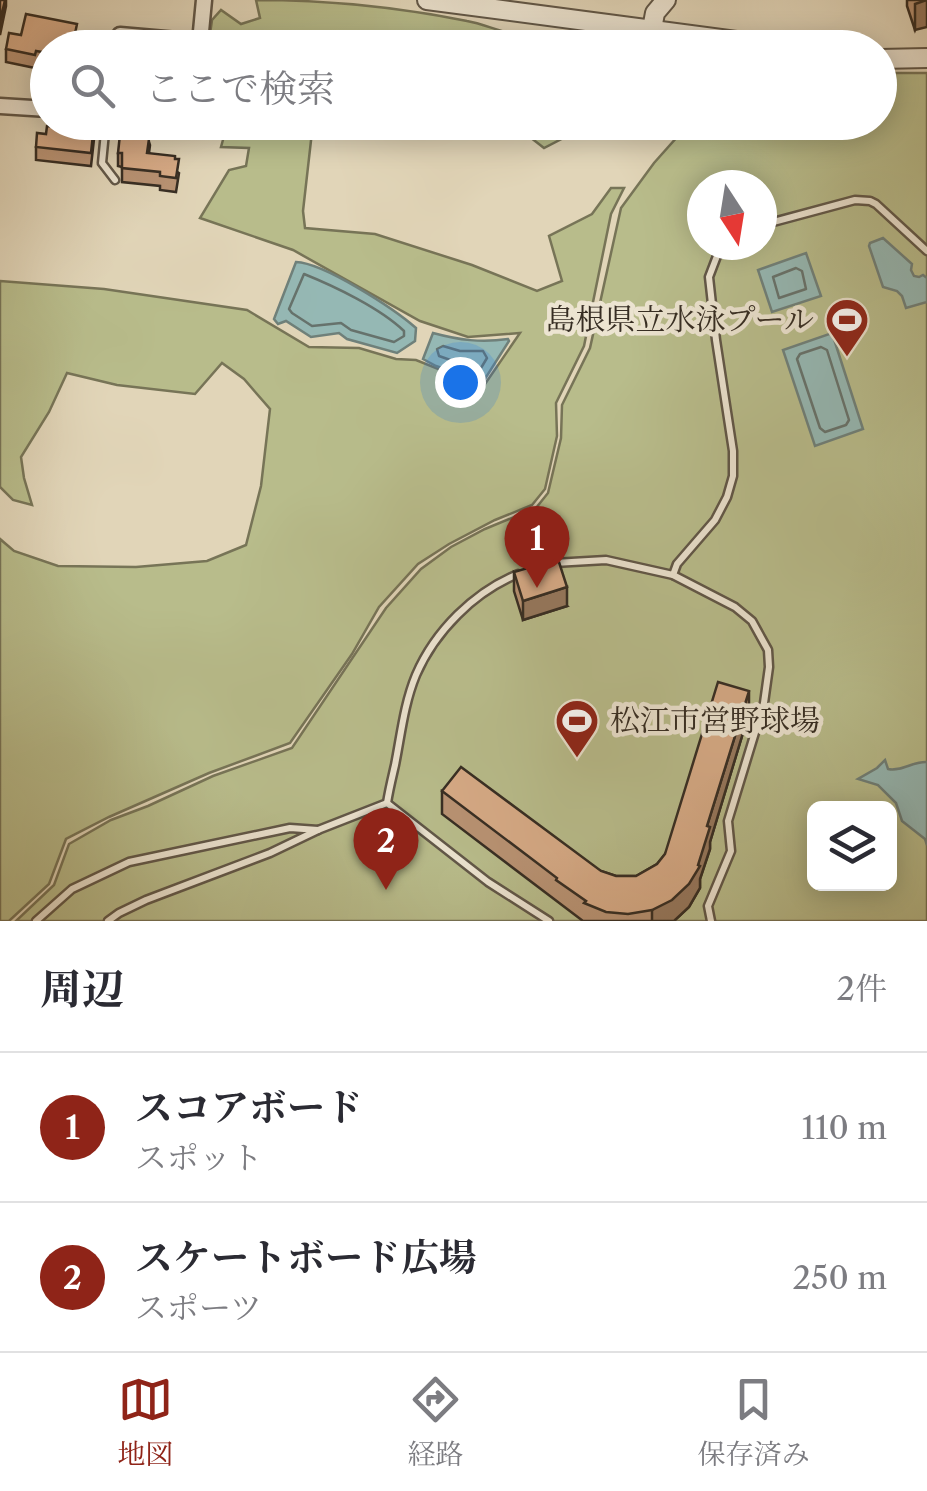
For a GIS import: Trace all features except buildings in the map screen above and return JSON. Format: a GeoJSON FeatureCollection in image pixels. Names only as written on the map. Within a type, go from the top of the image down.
{"type":"FeatureCollection","features":[{"type":"Feature","properties":{"kind":"street"},"geometry":{"type":"LineString","coordinates":[[201,30],[204,0]]}},
{"type":"Feature","properties":{"kind":"street"},"geometry":{"type":"LineString","coordinates":[[427,0],[652,30],[655,13],[666,0]]}},
{"type":"Feature","properties":{"kind":"street"},"geometry":{"type":"LineString","coordinates":[[897,59],[927,58]]}},
{"type":"Feature","properties":{"kind":"street"},"geometry":{"type":"LineString","coordinates":[[0,106],[30,108]]}},
{"type":"Feature","properties":{"kind":"lane"},"geometry":{"type":"LineString","coordinates":[[104,140],[102,163],[115,180]]}},
{"type":"Feature","properties":{"kind":"lane"},"geometry":{"type":"LineString","coordinates":[[777,222],[855,200],[870,200],[927,251]]}},
{"type":"Feature","properties":{"kind":"lane"},"geometry":{"type":"LineString","coordinates":[[672,574],[715,520],[733,476],[710,277],[715,260]]}},
{"type":"Feature","properties":{"kind":"lane"},"geometry":{"type":"LineString","coordinates":[[543,566],[606,560],[672,574],[735,607],[752,621],[768,650],[764,704],[728,821],[732,852],[708,906],[711,921]]}},
{"type":"Feature","properties":{"kind":"lane"},"geometry":{"type":"LineString","coordinates":[[387,803],[402,723],[424,660],[444,630],[479,594],[530,569]]}},
{"type":"Feature","properties":{"kind":"lane"},"geometry":{"type":"LineString","coordinates":[[108,921],[146,900],[270,854],[387,803]]}},
{"type":"Feature","properties":{"kind":"lane"},"geometry":{"type":"LineString","coordinates":[[387,803],[488,882],[549,921]]}},
{"type":"Feature","properties":{"kind":"lane"},"geometry":{"type":"LineString","coordinates":[[36,921],[72,890],[128,862],[290,828],[318,830]]}},
{"type":"Feature","properties":{"kind":"green space"},"geometry":{"type":"Polygon","coordinates":[[[256,0],[335,3],[388,8],[500,30],[211,30],[212,20],[221,10],[241,24],[260,18],[256,0]]]}},
{"type":"Feature","properties":{"kind":"green space"},"geometry":{"type":"Polygon","coordinates":[[[897,73],[927,73],[927,921],[16,921],[54,885],[69,844],[111,820],[213,776],[292,748],[386,608],[421,569],[451,547],[536,508],[548,493],[561,438],[562,405],[590,348],[621,208],[675,140],[897,140],[897,73]]]}},
{"type":"Feature","properties":{"kind":"green space"},"geometry":{"type":"Polygon","coordinates":[[[223,140],[311,140],[303,211],[305,228],[375,234],[537,291],[562,281],[549,236],[592,214],[611,188],[624,188],[611,214],[584,346],[556,403],[557,436],[545,489],[532,505],[495,520],[418,564],[379,607],[352,654],[290,743],[209,773],[66,839],[49,884],[9,921],[0,921],[0,539],[14,551],[58,566],[136,567],[207,561],[246,545],[261,486],[270,409],[244,379],[222,363],[195,394],[117,385],[67,373],[21,457],[32,505],[13,500],[0,487],[0,281],[104,289],[247,310],[309,347],[359,348],[396,359],[416,360],[483,387],[520,333],[468,337],[420,321],[293,250],[200,218],[229,170],[246,166],[249,148],[221,147],[223,140]]]}},
{"type":"Feature","properties":{"kind":"green space"},"geometry":{"type":"Polygon","coordinates":[[[534,140],[560,140],[544,148],[534,140]]]}},
{"type":"Feature","properties":{"kind":"water"},"geometry":{"type":"Polygon","coordinates":[[[883,238],[912,264],[914,276],[927,278],[927,302],[906,308],[897,291],[883,287],[869,246],[883,238]]]}},
{"type":"Feature","properties":{"kind":"water"},"geometry":{"type":"Polygon","coordinates":[[[806,253],[821,296],[772,312],[758,270],[806,253]]]}},
{"type":"Feature","properties":{"kind":"water"},"geometry":{"type":"Polygon","coordinates":[[[296,262],[323,270],[375,299],[416,328],[415,341],[397,353],[347,339],[339,333],[311,337],[286,321],[278,324],[274,319],[296,262]]]}},
{"type":"Feature","properties":{"kind":"water"},"geometry":{"type":"Polygon","coordinates":[[[433,333],[470,340],[509,341],[483,382],[423,359],[433,333]]]}},
{"type":"Feature","properties":{"kind":"water"},"geometry":{"type":"Polygon","coordinates":[[[832,333],[863,429],[815,446],[783,350],[832,333]]]}},
{"type":"Feature","properties":{"kind":"water"},"geometry":{"type":"Polygon","coordinates":[[[885,760],[888,769],[893,770],[927,762],[927,845],[902,821],[897,801],[878,785],[858,779],[885,760]]]}},
{"type":"Feature","properties":{"kind":"place","name":"島根県立水泳プール"},"geometry":{"type":"Point","coordinates":[847,358]}},
{"type":"Feature","properties":{"kind":"place","name":"スコアボード"},"geometry":{"type":"Point","coordinates":[537,588]}},
{"type":"Feature","properties":{"kind":"place","name":"松江市営野球場"},"geometry":{"type":"Point","coordinates":[577,759]}},
{"type":"Feature","properties":{"kind":"place","name":"スケートボード広場"},"geometry":{"type":"Point","coordinates":[386,890]}}]}
